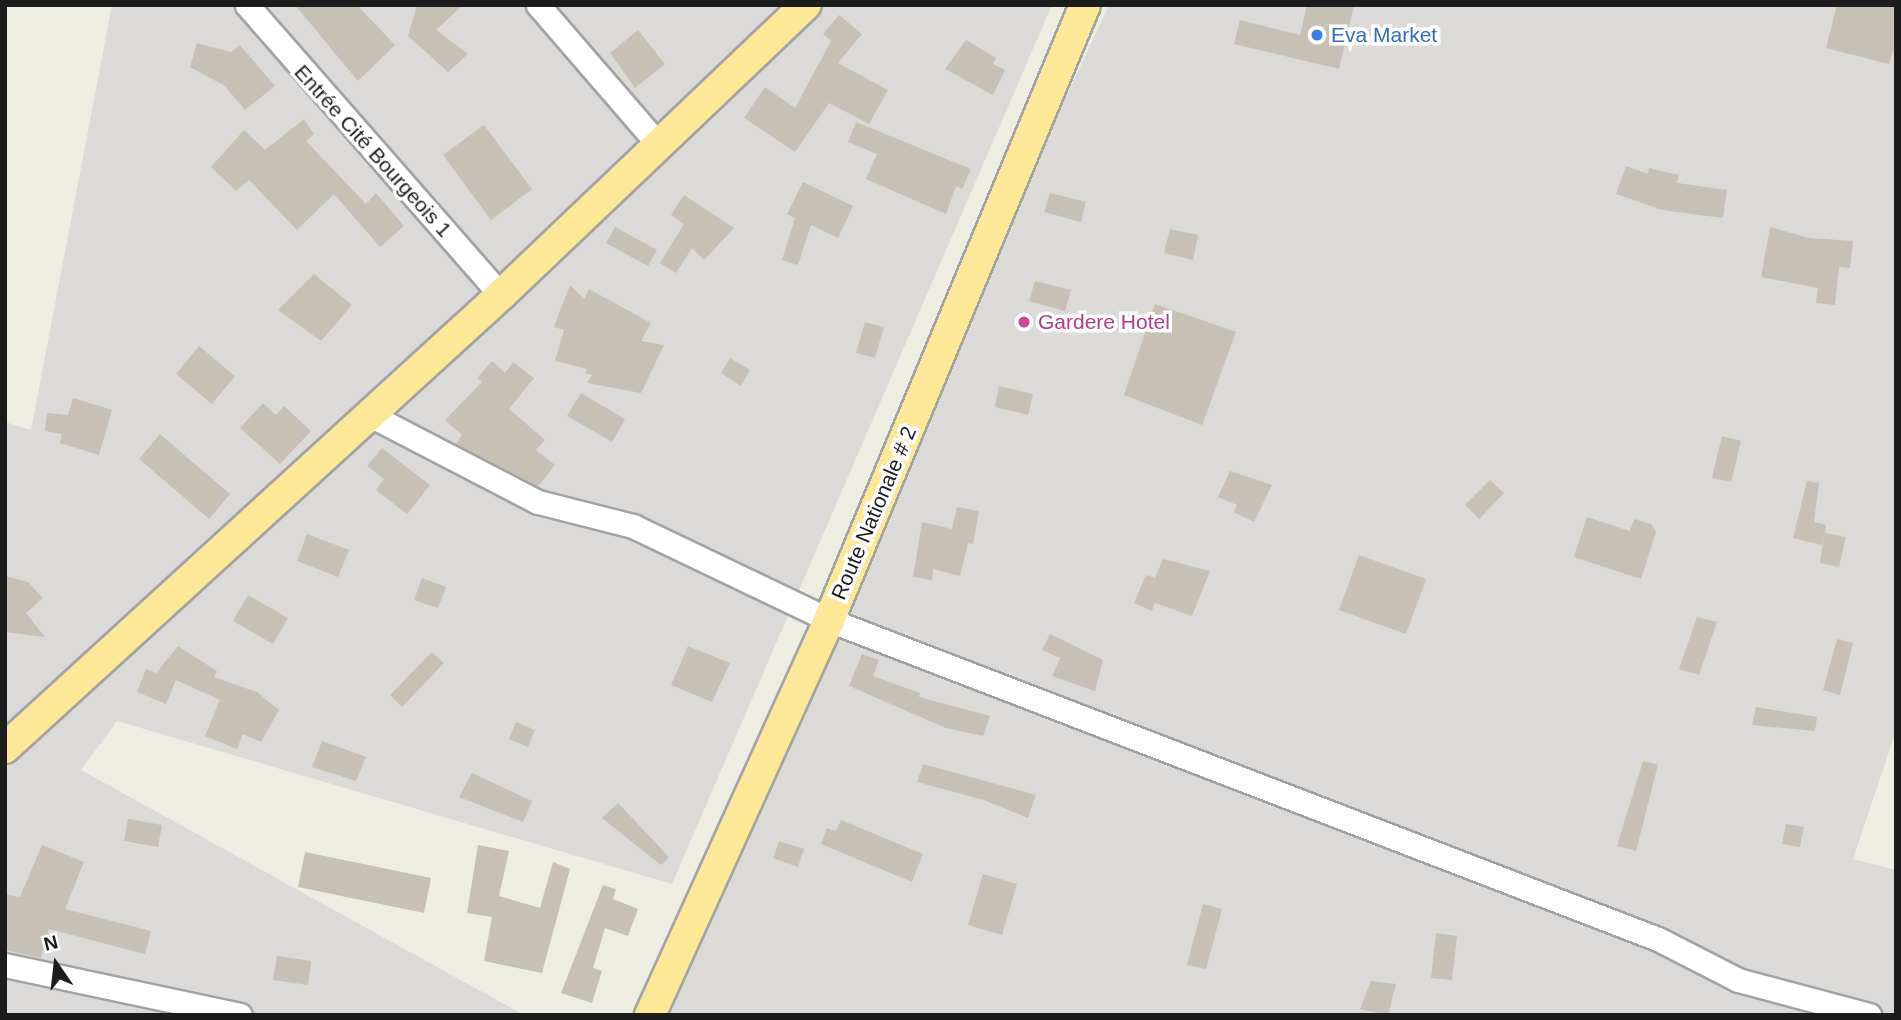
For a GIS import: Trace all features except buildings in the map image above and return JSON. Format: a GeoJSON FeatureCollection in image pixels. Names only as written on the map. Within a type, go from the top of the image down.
{"type":"FeatureCollection","features":[{"type":"Feature","properties":{"kind":"main road"},"geometry":{"type":"LineString","coordinates":[[5,748],[501,295],[806,5]]}},
{"type":"Feature","properties":{"kind":"main road","name":"Route Nationale # 2"},"geometry":{"type":"LineString","coordinates":[[650,1015],[829,620],[1085,5]]}},
{"type":"Feature","properties":{"kind":"street","name":"Entrée Cité Bourgeois 1"},"geometry":{"type":"LineString","coordinates":[[247,5],[501,295]]}},
{"type":"Feature","properties":{"kind":"street"},"geometry":{"type":"LineString","coordinates":[[538,5],[659,145]]}},
{"type":"Feature","properties":{"kind":"street"},"geometry":{"type":"LineString","coordinates":[[370,415],[538,502],[632,526],[829,620],[1658,939],[1738,980],[1869,1015]]}},
{"type":"Feature","properties":{"kind":"street"},"geometry":{"type":"LineString","coordinates":[[5,965],[240,1015]]}},
{"type":"Feature","properties":{"kind":"shaded area"},"geometry":{"type":"Polygon","coordinates":[[[112,5],[1052,5],[672,884],[117,721],[81,770],[524,1015],[5,1015],[5,422],[31,430],[112,5]]]}},
{"type":"Feature","properties":{"kind":"shaded area"},"geometry":{"type":"Polygon","coordinates":[[[1109,5],[1896,5],[1896,731],[1853,859],[1896,870],[1896,1015],[635,1015],[1109,5]]]}},
{"type":"Feature","properties":{"kind":"place","name":"Eva Market"},"geometry":{"type":"Point","coordinates":[1317,35]}},
{"type":"Feature","properties":{"kind":"place","name":"Gardere Hotel"},"geometry":{"type":"Point","coordinates":[1024,322]}}]}
